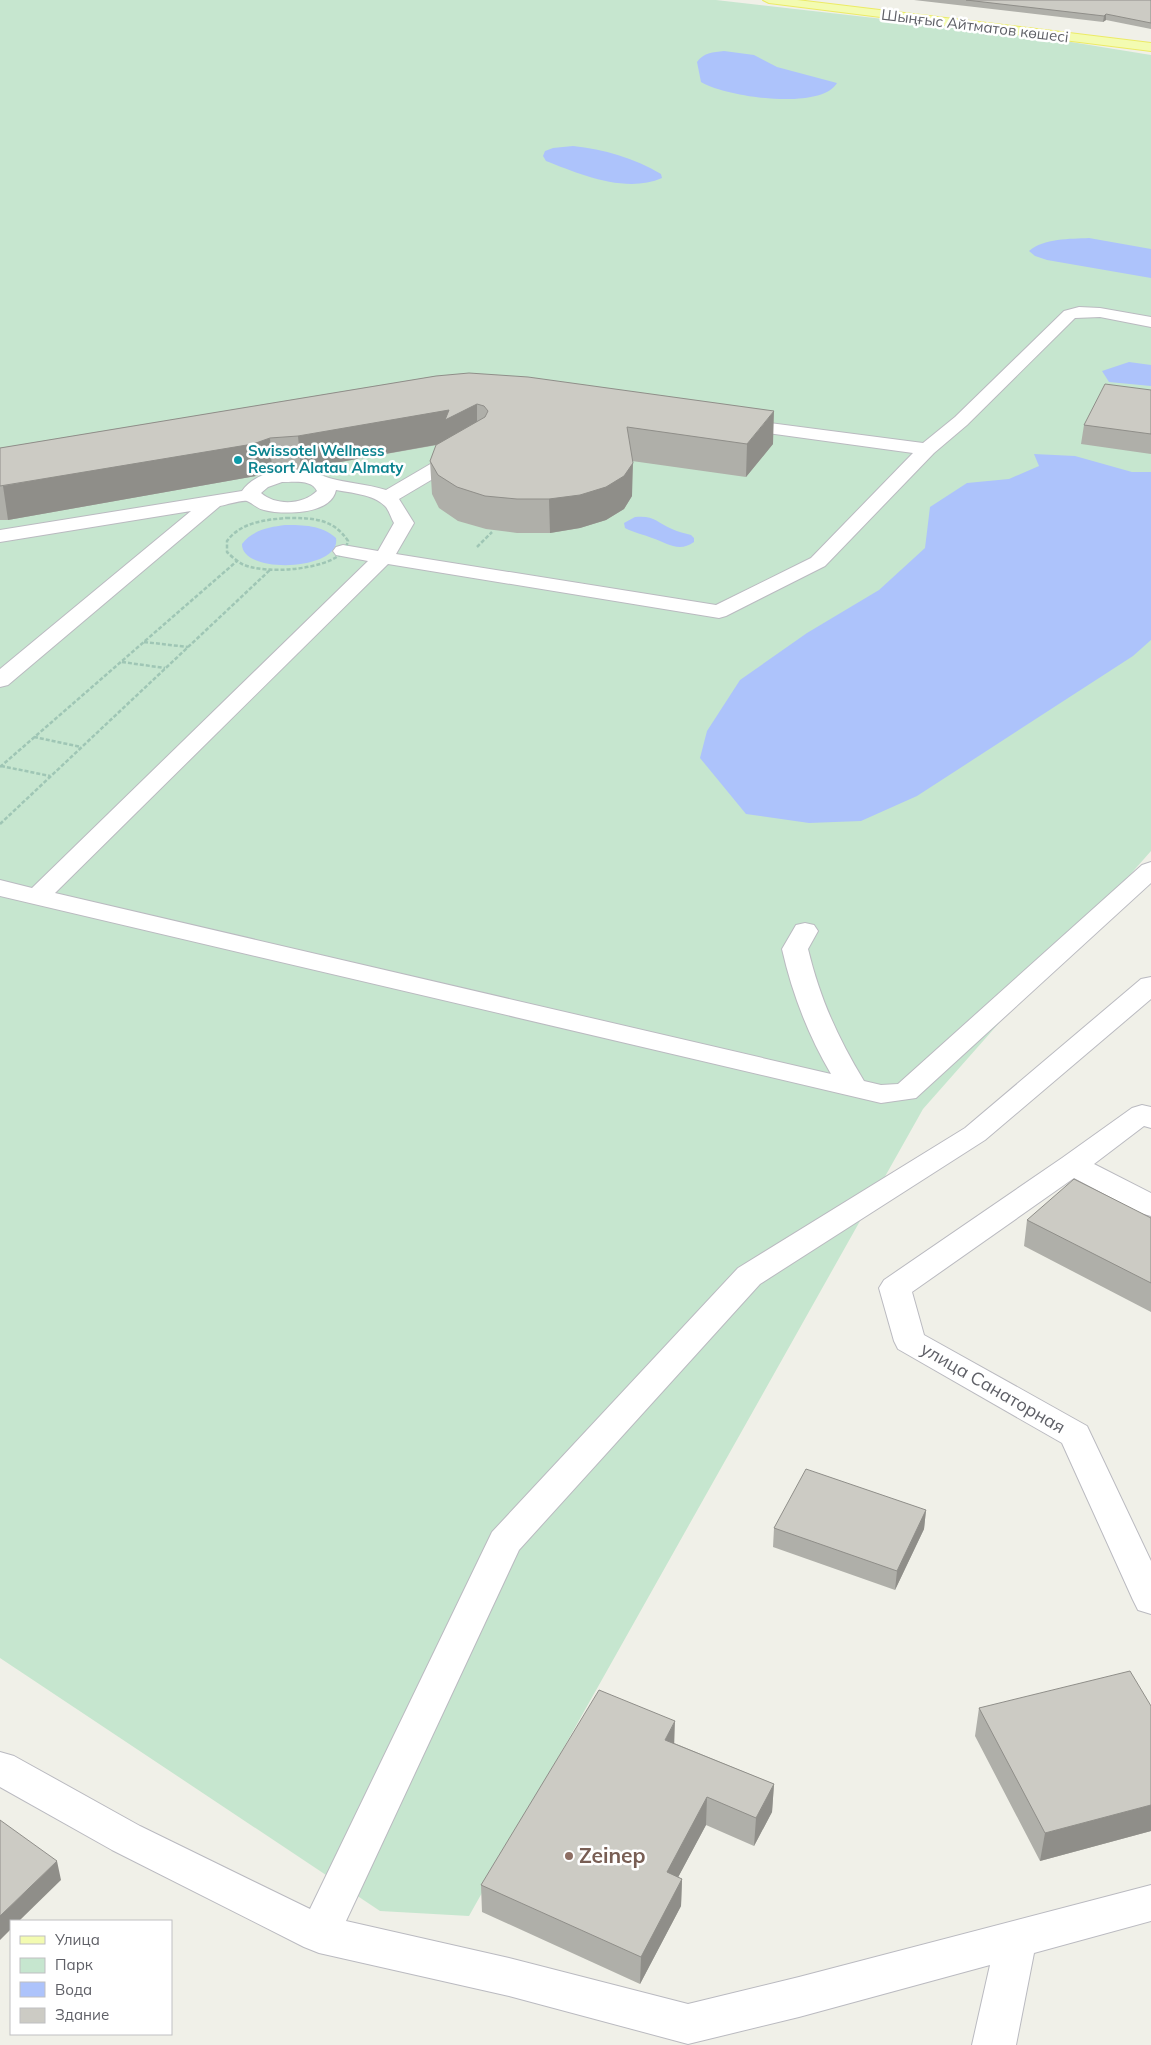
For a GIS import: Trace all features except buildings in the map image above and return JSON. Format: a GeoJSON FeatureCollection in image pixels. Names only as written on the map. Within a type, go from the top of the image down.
{"type":"FeatureCollection","features":[{"type":"Feature","properties":{"kind":"main road","name":"Шыңғыс Айтматов көшесі"},"geometry":{"type":"LineString","coordinates":[[769,0],[1151,47]]}},
{"type":"Feature","properties":{"kind":"street"},"geometry":{"type":"LineString","coordinates":[[343,551],[719,612],[818,562],[927,449],[962,421],[1070,314],[1093,312],[1151,322]]}},
{"type":"Feature","properties":{"kind":"street"},"geometry":{"type":"LineString","coordinates":[[718,421],[927,449]]}},
{"type":"Feature","properties":{"kind":"street"},"geometry":{"type":"LineString","coordinates":[[387,498],[478,444]]}},
{"type":"Feature","properties":{"kind":"street"},"geometry":{"type":"LineString","coordinates":[[37,897],[384,557],[404,523],[387,498],[358,488],[323,483],[305,477],[277,478],[262,482],[251,491],[255,500],[272,506],[296,506],[324,497],[327,492],[323,483]]}},
{"type":"Feature","properties":{"kind":"street"},"geometry":{"type":"LineString","coordinates":[[0,536],[252,496]]}},
{"type":"Feature","properties":{"kind":"street"},"geometry":{"type":"LineString","coordinates":[[0,680],[214,501]]}},
{"type":"Feature","properties":{"kind":"street"},"geometry":{"type":"LineString","coordinates":[[0,888],[881,1094],[906,1092],[1151,870]]}},
{"type":"Feature","properties":{"kind":"street"},"geometry":{"type":"LineString","coordinates":[[805,931],[795,948],[802,979],[827,1043],[854,1088]]}},
{"type":"Feature","properties":{"kind":"street"},"geometry":{"type":"LineString","coordinates":[[319,1934],[505,1542],[749,1276],[975,1134],[1151,985]]}},
{"type":"Feature","properties":{"kind":"street","name":"улица Санаторная"},"geometry":{"type":"LineString","coordinates":[[1151,1119],[1142,1114],[1073,1165],[895,1288],[910,1341],[1075,1435],[1151,1600]]}},
{"type":"Feature","properties":{"kind":"street"},"geometry":{"type":"LineString","coordinates":[[1073,1165],[1151,1206]]}},
{"type":"Feature","properties":{"kind":"street"},"geometry":{"type":"LineString","coordinates":[[0,1768],[126,1838],[319,1934],[509,1976],[683,2034],[799,1997],[1151,1904]]}},
{"type":"Feature","properties":{"kind":"street"},"geometry":{"type":"LineString","coordinates":[[994,2045],[1016,1940]]}},
{"type":"Feature","properties":{"kind":"path"},"geometry":{"type":"LineString","coordinates":[[286,518],[316,520],[339,528],[348,540],[343,551],[332,560],[304,568],[271,570],[256,568],[237,561],[228,553],[225,546],[227,539],[233,533],[256,522],[286,518]]}},
{"type":"Feature","properties":{"kind":"path"},"geometry":{"type":"LineString","coordinates":[[0,766],[237,561]]}},
{"type":"Feature","properties":{"kind":"path"},"geometry":{"type":"LineString","coordinates":[[0,824],[271,570]]}},
{"type":"Feature","properties":{"kind":"path"},"geometry":{"type":"LineString","coordinates":[[144,642],[188,648]]}},
{"type":"Feature","properties":{"kind":"path"},"geometry":{"type":"LineString","coordinates":[[121,662],[166,668]]}},
{"type":"Feature","properties":{"kind":"path"},"geometry":{"type":"LineString","coordinates":[[34,737],[82,747]]}},
{"type":"Feature","properties":{"kind":"path"},"geometry":{"type":"LineString","coordinates":[[0,766],[51,776]]}},
{"type":"Feature","properties":{"kind":"green space"},"geometry":{"type":"Polygon","coordinates":[[[0,0],[716,0],[1034,36],[1151,55],[1151,851],[923,1109],[469,1916],[380,1911],[0,1658],[0,0]]]}},
{"type":"Feature","properties":{"kind":"water"},"geometry":{"type":"Polygon","coordinates":[[[724,51],[754,55],[777,67],[837,83],[828,92],[812,97],[772,99],[730,92],[701,82],[697,62],[699,59],[705,55],[724,51]]]}},
{"type":"Feature","properties":{"kind":"water"},"geometry":{"type":"Polygon","coordinates":[[[573,146],[596,149],[629,159],[651,168],[661,174],[662,178],[633,184],[618,183],[573,171],[546,161],[543,156],[545,151],[553,148],[573,146]]]}},
{"type":"Feature","properties":{"kind":"water"},"geometry":{"type":"Polygon","coordinates":[[[1089,238],[1151,249],[1151,278],[1047,260],[1035,256],[1029,251],[1050,241],[1089,238]]]}},
{"type":"Feature","properties":{"kind":"water"},"geometry":{"type":"Polygon","coordinates":[[[1129,362],[1151,365],[1151,386],[1109,382],[1102,371],[1129,362]]]}},
{"type":"Feature","properties":{"kind":"water"},"geometry":{"type":"Polygon","coordinates":[[[1034,454],[1075,456],[1132,472],[1151,472],[1151,640],[1133,656],[917,796],[861,821],[809,823],[746,814],[700,758],[707,731],[740,680],[807,633],[879,590],[925,548],[930,507],[967,483],[1009,479],[1039,466],[1034,454]]]}},
{"type":"Feature","properties":{"kind":"water"},"geometry":{"type":"Polygon","coordinates":[[[635,517],[651,518],[674,530],[691,535],[694,538],[694,542],[683,547],[673,546],[625,528],[624,523],[635,517]]]}},
{"type":"Feature","properties":{"kind":"water"},"geometry":{"type":"Polygon","coordinates":[[[285,525],[325,530],[336,538],[334,549],[324,557],[309,563],[291,565],[257,561],[246,554],[242,544],[251,535],[267,528],[285,525]]]}},
{"type":"Feature","properties":{"kind":"place","name":"Swissotel Wellness Resort Alatau Almaty"},"geometry":{"type":"Point","coordinates":[238,460]}},
{"type":"Feature","properties":{"kind":"place","name":"Zeinep"},"geometry":{"type":"Point","coordinates":[569,1856]}}]}
